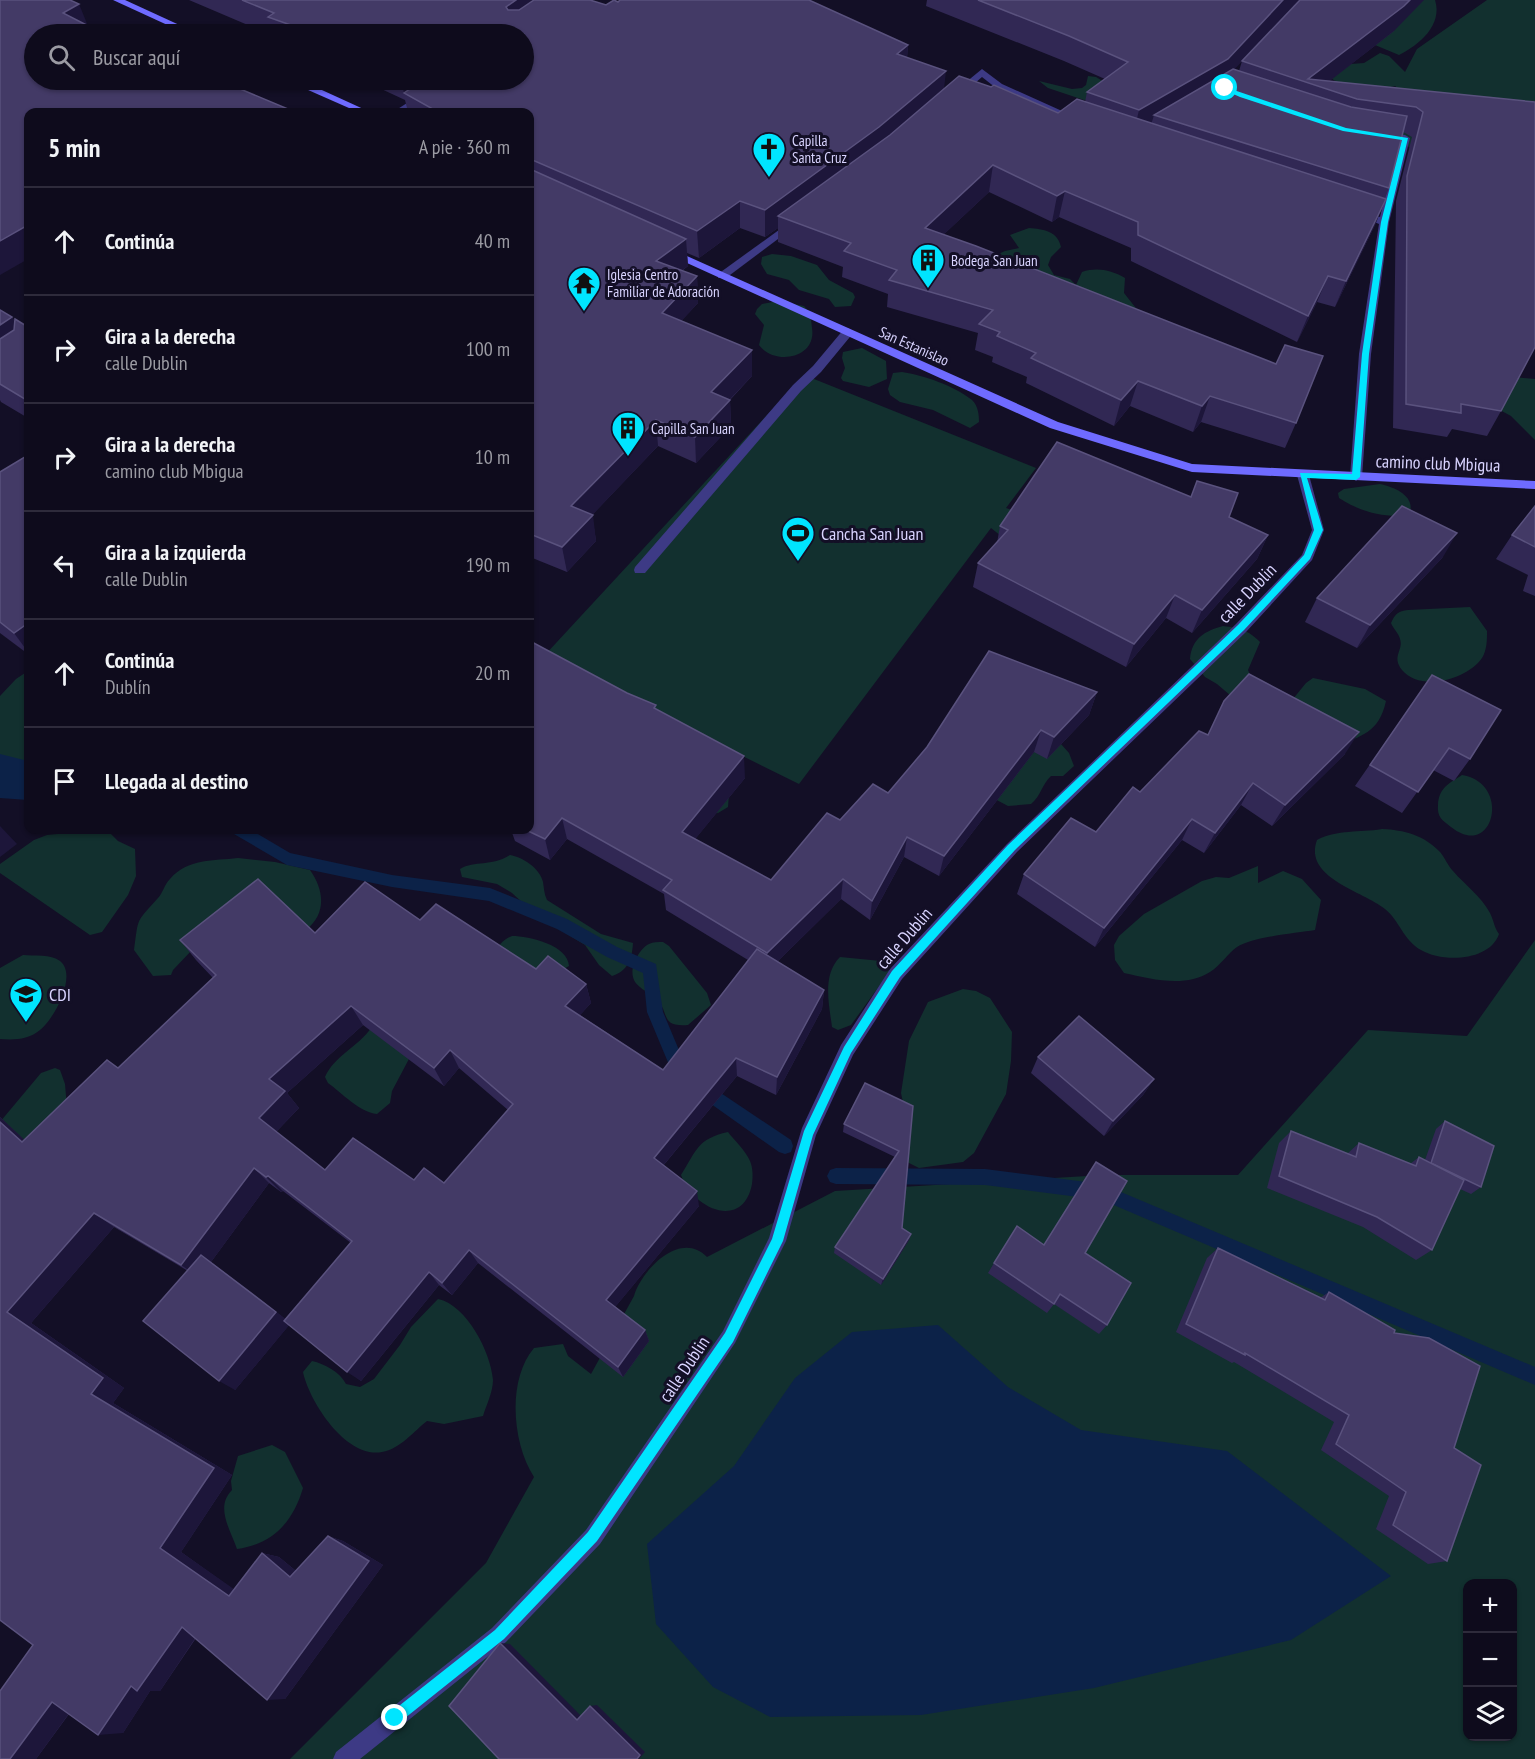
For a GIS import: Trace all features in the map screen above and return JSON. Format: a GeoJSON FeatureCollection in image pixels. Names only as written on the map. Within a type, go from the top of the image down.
{"type":"FeatureCollection","features":[{"type":"Feature","properties":{"kind":"main road"},"geometry":{"type":"LineString","coordinates":[[118,0],[172,24]]}},
{"type":"Feature","properties":{"kind":"main road"},"geometry":{"type":"LineString","coordinates":[[315,90],[356,108]]}},
{"type":"Feature","properties":{"kind":"main road","name":"San Estanislao"},"geometry":{"type":"LineString","coordinates":[[661,248],[1054,425],[1192,468],[1303,475]]}},
{"type":"Feature","properties":{"kind":"main road","name":"camino club Mbigua"},"geometry":{"type":"LineString","coordinates":[[1303,475],[1535,485]]}},
{"type":"Feature","properties":{"kind":"street"},"geometry":{"type":"LineString","coordinates":[[946,103],[982,72],[1010,92],[1091,125]]}},
{"type":"Feature","properties":{"kind":"street"},"geometry":{"type":"LineString","coordinates":[[404,108],[432,90]]}},
{"type":"Feature","properties":{"kind":"street"},"geometry":{"type":"LineString","coordinates":[[1356,477],[1365,354],[1384,222],[1405,138],[1375,134]]}},
{"type":"Feature","properties":{"kind":"street"},"geometry":{"type":"LineString","coordinates":[[1352,211],[1384,222]]}},
{"type":"Feature","properties":{"kind":"street"},"geometry":{"type":"LineString","coordinates":[[722,276],[804,214]]}},
{"type":"Feature","properties":{"kind":"street"},"geometry":{"type":"LineString","coordinates":[[640,570],[797,388],[848,333]]}},
{"type":"Feature","properties":{"kind":"street","name":"calle Dublin"},"geometry":{"type":"LineString","coordinates":[[343,1759],[499,1635],[593,1537],[729,1337],[777,1241],[808,1134],[848,1050],[896,974],[1012,848],[1241,628],[1307,557],[1318,530],[1303,475]]}},
{"type":"Feature","properties":{"kind":"green space"},"geometry":{"type":"Polygon","coordinates":[[[1391,0],[1435,0],[1437,9],[1436,18],[1428,33],[1414,46],[1399,55],[1375,45],[1391,0]]]}},
{"type":"Feature","properties":{"kind":"green space"},"geometry":{"type":"Polygon","coordinates":[[[1487,0],[1535,0],[1535,217],[1485,198],[1376,125],[1396,86],[1362,91],[1347,88],[1331,78],[1351,64],[1364,63],[1380,53],[1389,56],[1405,72],[1417,49],[1487,0]]]}},
{"type":"Feature","properties":{"kind":"green space"},"geometry":{"type":"Polygon","coordinates":[[[1088,76],[1096,77],[1109,85],[1090,99],[1084,100],[1048,88],[1039,81],[1072,89],[1082,88],[1086,85],[1088,76]]]}},
{"type":"Feature","properties":{"kind":"green space"},"geometry":{"type":"Polygon","coordinates":[[[1029,228],[1049,232],[1057,237],[1061,247],[1051,257],[1048,265],[1054,275],[1070,279],[1076,285],[1082,272],[1088,270],[1104,270],[1120,275],[1125,278],[1124,293],[1139,312],[985,260],[1005,251],[1019,248],[1010,235],[1029,228]]]}},
{"type":"Feature","properties":{"kind":"green space"},"geometry":{"type":"Polygon","coordinates":[[[772,254],[791,256],[817,265],[829,280],[853,293],[855,297],[851,306],[835,307],[829,299],[799,290],[789,280],[767,274],[761,264],[762,257],[772,254]]]}},
{"type":"Feature","properties":{"kind":"green space"},"geometry":{"type":"Polygon","coordinates":[[[778,301],[804,306],[810,317],[812,338],[808,347],[793,356],[774,356],[759,345],[764,325],[755,314],[757,309],[762,304],[778,301]]]}},
{"type":"Feature","properties":{"kind":"green space"},"geometry":{"type":"Polygon","coordinates":[[[862,348],[886,361],[887,379],[869,387],[843,381],[841,378],[845,368],[843,352],[862,348]]]}},
{"type":"Feature","properties":{"kind":"green space"},"geometry":{"type":"Polygon","coordinates":[[[902,372],[939,382],[965,395],[976,405],[979,422],[970,428],[933,410],[900,402],[890,395],[888,389],[893,373],[902,372]]]}},
{"type":"Feature","properties":{"kind":"green space","name":"Cancha San Juan"},"geometry":{"type":"Polygon","coordinates":[[[804,375],[1036,468],[1006,508],[1015,511],[1001,536],[991,528],[799,784],[700,735],[730,781],[728,807],[718,813],[701,815],[544,656],[804,375]]]}},
{"type":"Feature","properties":{"kind":"green space"},"geometry":{"type":"Polygon","coordinates":[[[1514,377],[1535,379],[1535,440],[1511,416],[1498,409],[1514,377]]]}},
{"type":"Feature","properties":{"kind":"green space"},"geometry":{"type":"Polygon","coordinates":[[[1380,484],[1398,490],[1407,498],[1411,509],[1409,515],[1390,516],[1373,513],[1339,498],[1338,493],[1344,489],[1380,484]]]}},
{"type":"Feature","properties":{"kind":"green space"},"geometry":{"type":"Polygon","coordinates":[[[1470,607],[1487,631],[1485,652],[1475,666],[1455,677],[1431,682],[1410,677],[1402,670],[1398,661],[1401,643],[1391,623],[1397,613],[1408,610],[1470,607]]]}},
{"type":"Feature","properties":{"kind":"green space"},"geometry":{"type":"Polygon","coordinates":[[[1223,626],[1243,630],[1260,642],[1248,670],[1251,677],[1237,701],[1205,677],[1190,659],[1193,646],[1200,636],[1223,626]]]}},
{"type":"Feature","properties":{"kind":"green space"},"geometry":{"type":"Polygon","coordinates":[[[24,674],[24,765],[0,765],[0,696],[24,674]]]}},
{"type":"Feature","properties":{"kind":"green space"},"geometry":{"type":"Polygon","coordinates":[[[1313,678],[1365,689],[1386,701],[1383,712],[1374,727],[1353,740],[1334,747],[1293,699],[1313,678]]]}},
{"type":"Feature","properties":{"kind":"green space"},"geometry":{"type":"Polygon","coordinates":[[[1061,744],[1069,753],[1074,766],[1063,776],[1051,776],[1031,804],[1008,806],[991,797],[989,760],[1061,744]]]}},
{"type":"Feature","properties":{"kind":"green space"},"geometry":{"type":"Polygon","coordinates":[[[1462,775],[1478,781],[1487,791],[1492,804],[1487,828],[1478,834],[1466,835],[1451,827],[1438,813],[1442,790],[1462,775]]]}},
{"type":"Feature","properties":{"kind":"green space"},"geometry":{"type":"Polygon","coordinates":[[[1382,829],[1413,834],[1427,841],[1440,852],[1451,869],[1478,896],[1490,913],[1499,934],[1494,943],[1486,950],[1465,957],[1441,957],[1421,950],[1410,941],[1385,909],[1338,882],[1319,864],[1315,853],[1317,840],[1341,833],[1382,829]]]}},
{"type":"Feature","properties":{"kind":"green space"},"geometry":{"type":"Polygon","coordinates":[[[111,834],[118,841],[135,849],[136,876],[128,895],[102,932],[90,935],[0,873],[0,864],[34,840],[47,835],[111,834]]]}},
{"type":"Feature","properties":{"kind":"green space"},"geometry":{"type":"Polygon","coordinates":[[[510,855],[525,861],[538,872],[547,900],[601,934],[633,943],[632,954],[622,971],[612,976],[599,965],[585,945],[536,915],[512,893],[497,884],[462,877],[460,869],[466,866],[496,861],[510,855]]]}},
{"type":"Feature","properties":{"kind":"green space"},"geometry":{"type":"Polygon","coordinates":[[[238,858],[275,862],[310,870],[318,885],[321,901],[313,923],[306,930],[193,949],[171,975],[153,976],[134,950],[139,921],[177,872],[193,864],[238,858]]]}},
{"type":"Feature","properties":{"kind":"green space"},"geometry":{"type":"Polygon","coordinates":[[[1258,866],[1258,883],[1283,871],[1302,879],[1321,900],[1315,930],[1274,936],[1244,944],[1237,947],[1210,972],[1190,980],[1168,981],[1124,973],[1115,960],[1114,945],[1119,936],[1144,914],[1202,881],[1216,877],[1229,878],[1258,866]]]}},
{"type":"Feature","properties":{"kind":"green space"},"geometry":{"type":"Polygon","coordinates":[[[512,936],[537,940],[555,947],[562,952],[569,966],[562,970],[491,976],[498,948],[512,936]]]}},
{"type":"Feature","properties":{"kind":"green space"},"geometry":{"type":"Polygon","coordinates":[[[1535,940],[1535,1759],[290,1759],[486,1563],[534,1477],[521,1447],[517,1430],[516,1394],[525,1361],[534,1348],[563,1344],[568,1356],[591,1374],[638,1286],[653,1265],[663,1257],[674,1250],[685,1248],[696,1250],[707,1257],[835,1191],[1104,1175],[1238,1175],[1368,1030],[1467,1036],[1535,940]]]}},
{"type":"Feature","properties":{"kind":"green space"},"geometry":{"type":"Polygon","coordinates":[[[663,942],[669,946],[707,993],[711,1005],[688,1025],[673,1024],[669,1021],[653,996],[634,981],[632,973],[634,963],[642,949],[651,943],[663,942]]]}},
{"type":"Feature","properties":{"kind":"green space"},"geometry":{"type":"Polygon","coordinates":[[[23,955],[47,956],[60,961],[65,968],[66,976],[62,997],[52,1017],[40,1030],[26,1038],[0,1039],[0,968],[23,955]]]}},
{"type":"Feature","properties":{"kind":"green space"},"geometry":{"type":"Polygon","coordinates":[[[840,957],[881,961],[890,971],[851,1025],[838,1030],[832,1027],[828,990],[831,972],[840,957]]]}},
{"type":"Feature","properties":{"kind":"green space"},"geometry":{"type":"Polygon","coordinates":[[[963,989],[976,991],[990,998],[1012,1032],[1006,1094],[974,1153],[963,1162],[919,1168],[905,1161],[904,1107],[901,1093],[909,1041],[928,1002],[963,989]]]}},
{"type":"Feature","properties":{"kind":"green space"},"geometry":{"type":"Polygon","coordinates":[[[371,1028],[410,1057],[392,1091],[390,1103],[377,1114],[370,1113],[351,1102],[328,1083],[325,1077],[334,1063],[360,1041],[371,1028]]]}},
{"type":"Feature","properties":{"kind":"green space"},"geometry":{"type":"Polygon","coordinates":[[[55,1068],[60,1070],[65,1084],[68,1120],[36,1164],[0,1122],[41,1073],[55,1068]]]}},
{"type":"Feature","properties":{"kind":"green space"},"geometry":{"type":"Polygon","coordinates":[[[728,1132],[748,1157],[753,1175],[747,1199],[739,1207],[729,1211],[718,1210],[706,1205],[687,1187],[681,1175],[704,1142],[728,1132]]]}},
{"type":"Feature","properties":{"kind":"green space"},"geometry":{"type":"Polygon","coordinates":[[[438,1299],[459,1310],[468,1320],[488,1357],[493,1385],[483,1416],[444,1424],[427,1421],[401,1444],[382,1452],[369,1452],[355,1447],[331,1426],[321,1412],[303,1372],[312,1361],[332,1369],[346,1384],[360,1387],[374,1379],[411,1327],[438,1299]]]}},
{"type":"Feature","properties":{"kind":"green space"},"geometry":{"type":"Polygon","coordinates":[[[272,1445],[285,1452],[303,1488],[299,1500],[294,1511],[280,1529],[261,1542],[237,1549],[224,1511],[227,1497],[232,1490],[231,1481],[238,1456],[272,1445]]]}},
{"type":"Feature","properties":{"kind":"water"},"geometry":{"type":"Polygon","coordinates":[[[0,754],[24,760],[24,800],[0,798],[0,754]]]}},
{"type":"Feature","properties":{"kind":"water"},"geometry":{"type":"Polygon","coordinates":[[[938,1325],[1008,1387],[1081,1430],[1227,1451],[1391,1576],[1291,1640],[1094,1688],[921,1715],[770,1717],[713,1687],[656,1624],[647,1544],[734,1466],[795,1378],[852,1332],[938,1325]]]}},
{"type":"Feature","properties":{"kind":"building"},"geometry":{"type":"Polygon","coordinates":[[[0,0],[70,0],[79,4],[63,13],[84,24],[24,24],[24,90],[243,90],[286,108],[24,108],[24,227],[0,241],[0,0]]]}},
{"type":"Feature","properties":{"kind":"building"},"geometry":{"type":"Polygon","coordinates":[[[242,0],[516,0],[506,7],[508,10],[519,10],[534,0],[590,0],[606,5],[614,0],[618,2],[620,0],[809,0],[908,45],[897,54],[946,71],[879,127],[765,210],[740,201],[697,231],[534,161],[534,108],[431,108],[404,93],[408,90],[534,90],[534,24],[288,24],[268,17],[274,13],[242,0]]]}},
{"type":"Feature","properties":{"kind":"building"},"geometry":{"type":"Polygon","coordinates":[[[978,0],[1283,0],[1228,59],[1139,110],[1087,92],[1128,62],[978,0]]]}},
{"type":"Feature","properties":{"kind":"building"},"geometry":{"type":"Polygon","coordinates":[[[1300,0],[1410,0],[1308,79],[1535,102],[1535,347],[1501,411],[1461,404],[1461,413],[1406,404],[1407,176],[1423,112],[1416,107],[1357,99],[1242,61],[1300,0]]]}},
{"type":"Feature","properties":{"kind":"building"},"geometry":{"type":"Polygon","coordinates":[[[1233,69],[1351,107],[1407,116],[1389,188],[1154,115],[1233,69]]]}},
{"type":"Feature","properties":{"kind":"building"},"geometry":{"type":"Polygon","coordinates":[[[959,76],[991,87],[994,85],[1058,113],[1077,99],[1386,199],[1346,281],[1328,276],[1308,316],[1138,235],[1138,222],[1065,191],[1057,196],[993,165],[925,228],[1276,364],[1285,345],[1323,356],[1296,423],[1210,396],[1202,406],[1138,381],[1121,400],[1031,358],[1036,353],[997,336],[1000,332],[979,324],[993,310],[889,280],[897,270],[844,251],[851,243],[778,216],[890,135],[959,76]]]}},
{"type":"Feature","properties":{"kind":"building"},"geometry":{"type":"Polygon","coordinates":[[[534,171],[686,239],[656,261],[697,276],[662,313],[752,350],[711,392],[730,400],[695,437],[656,420],[571,506],[593,515],[562,547],[534,536],[534,171]]]}},
{"type":"Feature","properties":{"kind":"building"},"geometry":{"type":"Polygon","coordinates":[[[0,310],[12,317],[0,325],[0,310]]]}},
{"type":"Feature","properties":{"kind":"building"},"geometry":{"type":"Polygon","coordinates":[[[15,319],[24,325],[24,399],[0,384],[0,339],[14,330],[15,319]]]}},
{"type":"Feature","properties":{"kind":"building"},"geometry":{"type":"Polygon","coordinates":[[[1057,442],[1191,497],[1197,481],[1238,493],[1229,517],[1268,535],[1202,610],[1175,595],[1134,644],[978,563],[1008,530],[1000,526],[1057,442]]]}},
{"type":"Feature","properties":{"kind":"building"},"geometry":{"type":"Polygon","coordinates":[[[24,457],[24,626],[14,633],[0,622],[0,472],[24,457]]]}},
{"type":"Feature","properties":{"kind":"building"},"geometry":{"type":"Polygon","coordinates":[[[1402,506],[1457,533],[1370,625],[1317,598],[1402,506]]]}},
{"type":"Feature","properties":{"kind":"building"},"geometry":{"type":"Polygon","coordinates":[[[1535,506],[1535,547],[1512,535],[1535,506]]]}},
{"type":"Feature","properties":{"kind":"building"},"geometry":{"type":"Polygon","coordinates":[[[534,643],[627,693],[656,705],[654,708],[744,756],[682,832],[771,880],[827,813],[840,820],[873,784],[888,793],[927,747],[989,651],[1097,692],[1054,737],[1041,730],[944,856],[907,837],[872,901],[843,879],[767,953],[663,890],[672,880],[562,818],[545,839],[534,834],[534,643]]]}},
{"type":"Feature","properties":{"kind":"building"},"geometry":{"type":"Polygon","coordinates":[[[1249,674],[1359,732],[1285,805],[1253,783],[1215,833],[1192,819],[1104,928],[1024,874],[1071,818],[1096,832],[1133,787],[1140,792],[1199,731],[1208,735],[1224,701],[1249,674]]]}},
{"type":"Feature","properties":{"kind":"building"},"geometry":{"type":"Polygon","coordinates":[[[1432,675],[1501,710],[1470,759],[1449,748],[1418,792],[1370,765],[1432,675]]]}},
{"type":"Feature","properties":{"kind":"building"},"geometry":{"type":"Polygon","coordinates":[[[258,879],[315,933],[365,882],[420,920],[436,904],[536,969],[548,956],[586,984],[565,1006],[663,1070],[757,949],[824,990],[777,1077],[736,1058],[654,1158],[697,1191],[606,1300],[645,1330],[618,1367],[469,1250],[442,1283],[429,1272],[347,1372],[284,1321],[352,1241],[268,1176],[266,1177],[254,1168],[181,1265],[94,1213],[7,1312],[103,1378],[91,1394],[214,1468],[160,1548],[229,1596],[262,1553],[290,1577],[328,1536],[369,1561],[267,1700],[182,1627],[137,1691],[131,1686],[98,1735],[52,1702],[10,1759],[0,1759],[0,1691],[33,1645],[0,1620],[0,1122],[22,1142],[107,1060],[118,1068],[216,975],[180,940],[258,879]],[[351,1006],[269,1079],[285,1091],[259,1118],[325,1170],[353,1138],[414,1180],[424,1168],[444,1183],[513,1104],[450,1050],[434,1068],[351,1006]]]}},
{"type":"Feature","properties":{"kind":"building"},"geometry":{"type":"Polygon","coordinates":[[[1079,1016],[1154,1079],[1113,1121],[1038,1057],[1079,1016]]]}},
{"type":"Feature","properties":{"kind":"building"},"geometry":{"type":"Polygon","coordinates":[[[865,1083],[913,1106],[902,1228],[911,1234],[883,1279],[835,1247],[899,1151],[844,1124],[865,1083]]]}},
{"type":"Feature","properties":{"kind":"building"},"geometry":{"type":"Polygon","coordinates":[[[1445,1121],[1494,1146],[1481,1187],[1431,1163],[1445,1121]]]}},
{"type":"Feature","properties":{"kind":"building"},"geometry":{"type":"Polygon","coordinates":[[[1291,1131],[1356,1157],[1359,1143],[1416,1166],[1419,1157],[1464,1180],[1432,1250],[1377,1217],[1279,1176],[1291,1131]]]}},
{"type":"Feature","properties":{"kind":"building"},"geometry":{"type":"Polygon","coordinates":[[[1096,1162],[1127,1181],[1085,1253],[1131,1283],[1107,1325],[1060,1294],[1054,1304],[994,1263],[1017,1226],[1044,1245],[1096,1162]]]}},
{"type":"Feature","properties":{"kind":"building"},"geometry":{"type":"Polygon","coordinates":[[[1218,1248],[1325,1300],[1329,1292],[1395,1330],[1394,1333],[1429,1338],[1480,1366],[1454,1448],[1481,1465],[1447,1561],[1393,1525],[1406,1492],[1336,1444],[1349,1415],[1245,1353],[1245,1355],[1186,1324],[1218,1248]]]}},
{"type":"Feature","properties":{"kind":"building"},"geometry":{"type":"Polygon","coordinates":[[[201,1255],[276,1312],[219,1381],[143,1321],[201,1255]]]}},
{"type":"Feature","properties":{"kind":"building"},"geometry":{"type":"Polygon","coordinates":[[[500,1643],[577,1720],[590,1706],[640,1755],[637,1759],[499,1759],[449,1706],[500,1643]]]}},
{"type":"Feature","properties":{"kind":"waterway"},"geometry":{"type":"LineString","coordinates":[[246,834],[287,859],[392,881],[490,895],[562,924],[612,952],[650,969],[655,1012],[681,1074]]}},
{"type":"Feature","properties":{"kind":"waterway"},"geometry":{"type":"LineString","coordinates":[[703,1089],[785,1146]]}},
{"type":"Feature","properties":{"kind":"waterway"},"geometry":{"type":"LineString","coordinates":[[836,1176],[985,1177],[1102,1192],[1535,1376]]}},
{"type":"Feature","properties":{"kind":"place","name":"Capilla Santa Cruz"},"geometry":{"type":"Point","coordinates":[769,178]}},
{"type":"Feature","properties":{"kind":"place","name":"Bodega San Juan"},"geometry":{"type":"Point","coordinates":[928,289]}},
{"type":"Feature","properties":{"kind":"place","name":"Iglesia Centro Familiar de Adoración"},"geometry":{"type":"Point","coordinates":[584,312]}},
{"type":"Feature","properties":{"kind":"place","name":"Capilla San Juan"},"geometry":{"type":"Point","coordinates":[628,457]}},
{"type":"Feature","properties":{"kind":"place","name":"Cancha San Juan"},"geometry":{"type":"Point","coordinates":[798,562]}},
{"type":"Feature","properties":{"kind":"place","name":"CDI"},"geometry":{"type":"Point","coordinates":[26,1023]}},
{"type":"Feature","properties":{"kind":"route"},"geometry":{"type":"LineString","coordinates":[[395,1718],[499,1635],[593,1537],[729,1337],[777,1241],[808,1134],[848,1050],[896,974],[1012,848],[1241,628],[1307,557],[1318,530],[1303,475],[1356,477],[1365,354],[1384,222],[1405,138],[1345,129],[1225,88]]}}]}
